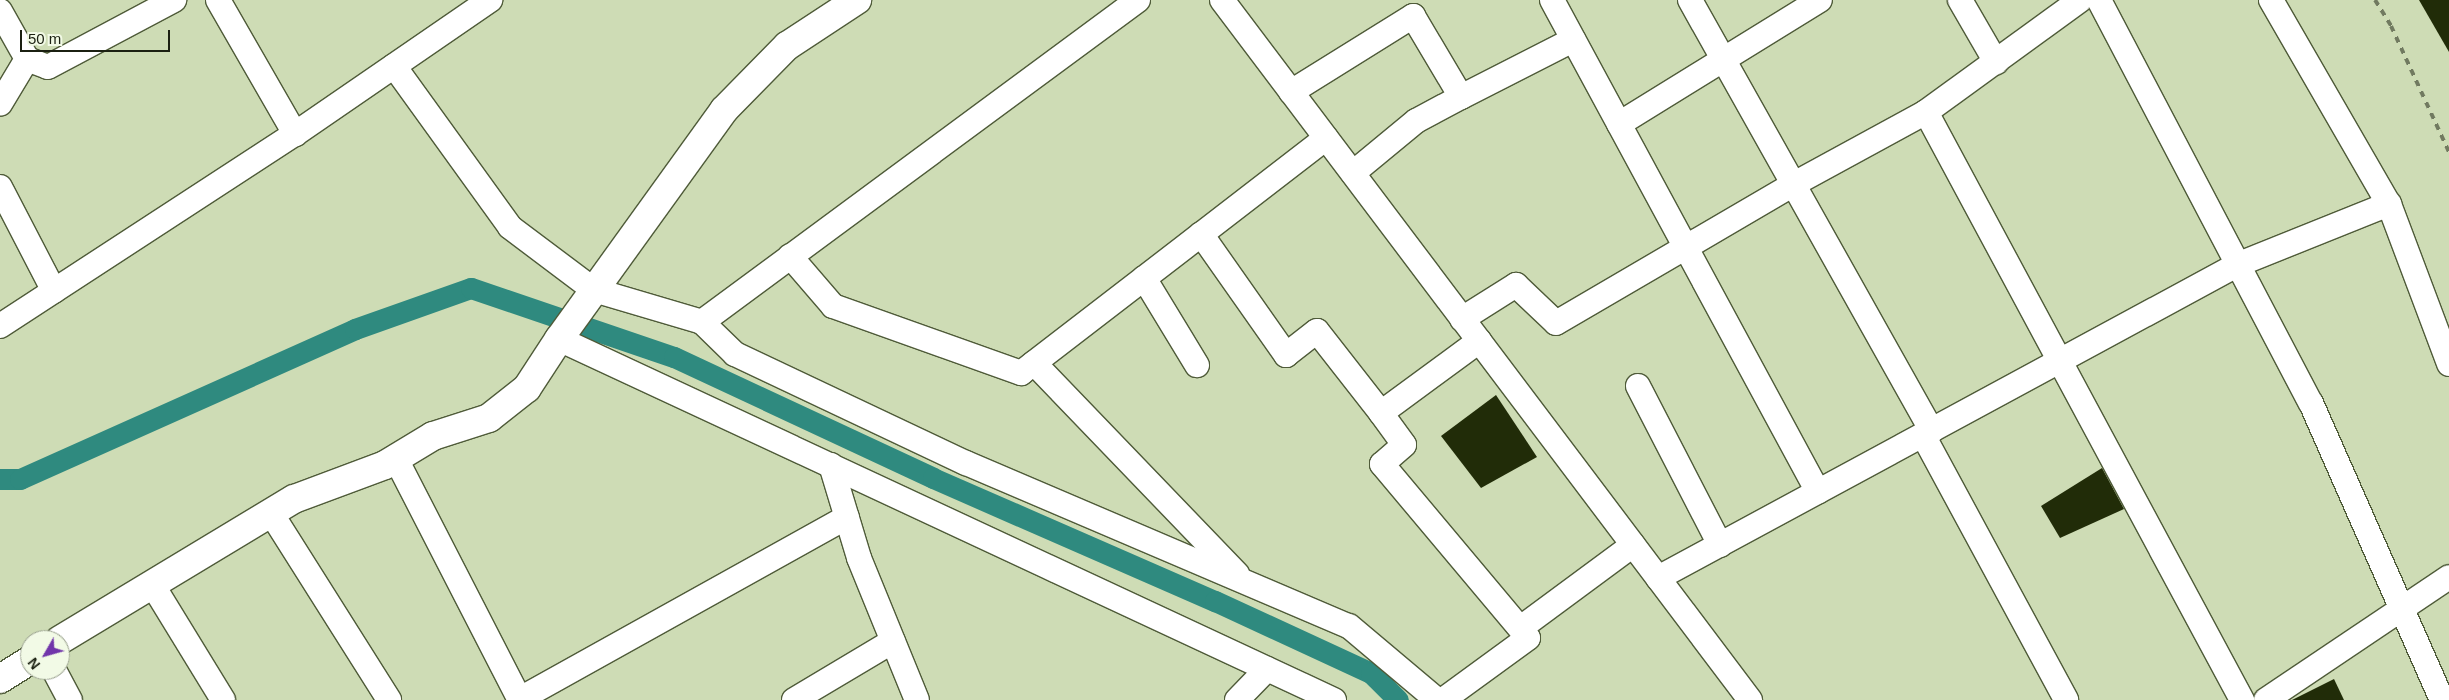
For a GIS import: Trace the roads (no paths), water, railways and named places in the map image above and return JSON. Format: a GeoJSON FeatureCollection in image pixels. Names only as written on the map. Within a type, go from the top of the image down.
{"type":"FeatureCollection","features":[{"type":"Feature","properties":{"kind":"main road"},"geometry":{"type":"LineString","coordinates":[[70,634],[294,499],[396,458],[433,436],[489,418],[528,388],[558,339],[724,110],[787,46],[857,0]]}},
{"type":"Feature","properties":{"kind":"main road"},"geometry":{"type":"LineString","coordinates":[[0,679],[20,666]]}},
{"type":"Feature","properties":{"kind":"street"},"geometry":{"type":"LineString","coordinates":[[0,11],[27,59],[48,67],[174,0]]}},
{"type":"Feature","properties":{"kind":"street"},"geometry":{"type":"LineString","coordinates":[[218,0],[295,134]]}},
{"type":"Feature","properties":{"kind":"street"},"geometry":{"type":"LineString","coordinates":[[0,326],[295,134],[490,0]]}},
{"type":"Feature","properties":{"kind":"street"},"geometry":{"type":"LineString","coordinates":[[702,322],[1138,0]]}},
{"type":"Feature","properties":{"kind":"street"},"geometry":{"type":"LineString","coordinates":[[1222,0],[1750,700]]}},
{"type":"Feature","properties":{"kind":"street"},"geometry":{"type":"LineString","coordinates":[[1552,0],[1818,492]]}},
{"type":"Feature","properties":{"kind":"street"},"geometry":{"type":"LineString","coordinates":[[1690,0],[1794,184],[1928,433],[2066,700]]}},
{"type":"Feature","properties":{"kind":"street"},"geometry":{"type":"LineString","coordinates":[[1619,124],[1724,61],[1820,0]]}},
{"type":"Feature","properties":{"kind":"street"},"geometry":{"type":"LineString","coordinates":[[1960,0],[1996,62]]}},
{"type":"Feature","properties":{"kind":"street"},"geometry":{"type":"LineString","coordinates":[[1462,319],[1516,285],[1556,323],[1794,184],[1926,112],[2080,0]]}},
{"type":"Feature","properties":{"kind":"street"},"geometry":{"type":"LineString","coordinates":[[2099,0],[2311,403],[2442,700]]}},
{"type":"Feature","properties":{"kind":"street"},"geometry":{"type":"LineString","coordinates":[[2271,0],[2389,204],[2449,364]]}},
{"type":"Feature","properties":{"kind":"street"},"geometry":{"type":"LineString","coordinates":[[1292,92],[1413,16],[1461,97]]}},
{"type":"Feature","properties":{"kind":"street"},"geometry":{"type":"LineString","coordinates":[[1353,173],[1416,121],[1573,40]]}},
{"type":"Feature","properties":{"kind":"street"},"geometry":{"type":"LineString","coordinates":[[0,104],[27,59]]}},
{"type":"Feature","properties":{"kind":"street"},"geometry":{"type":"LineString","coordinates":[[394,66],[510,227],[594,290],[702,322],[735,354],[966,463],[1349,626],[1437,700]]}},
{"type":"Feature","properties":{"kind":"street"},"geometry":{"type":"LineString","coordinates":[[1926,112],[2242,700]]}},
{"type":"Feature","properties":{"kind":"street"},"geometry":{"type":"LineString","coordinates":[[790,256],[833,306],[1021,373],[1326,138]]}},
{"type":"Feature","properties":{"kind":"street"},"geometry":{"type":"LineString","coordinates":[[0,187],[54,291]]}},
{"type":"Feature","properties":{"kind":"street"},"geometry":{"type":"LineString","coordinates":[[1658,578],[2237,265],[2389,204]]}},
{"type":"Feature","properties":{"kind":"street"},"geometry":{"type":"LineString","coordinates":[[1201,234],[1286,355],[1317,331],[1404,445],[1382,464],[1522,628],[1528,638],[1443,700]]}},
{"type":"Feature","properties":{"kind":"street"},"geometry":{"type":"LineString","coordinates":[[1144,278],[1197,365]]}},
{"type":"Feature","properties":{"kind":"street"},"geometry":{"type":"LineString","coordinates":[[558,339],[1334,700]]}},
{"type":"Feature","properties":{"kind":"street"},"geometry":{"type":"LineString","coordinates":[[1381,413],[1479,341]]}},
{"type":"Feature","properties":{"kind":"street"},"geometry":{"type":"LineString","coordinates":[[1034,362],[1245,582]]}},
{"type":"Feature","properties":{"kind":"street"},"geometry":{"type":"LineString","coordinates":[[1638,386],[1720,545]]}},
{"type":"Feature","properties":{"kind":"street"},"geometry":{"type":"LineString","coordinates":[[396,458],[520,700],[847,517]]}},
{"type":"Feature","properties":{"kind":"street"},"geometry":{"type":"LineString","coordinates":[[831,465],[847,517],[917,700]]}},
{"type":"Feature","properties":{"kind":"street"},"geometry":{"type":"LineString","coordinates":[[271,513],[389,700]]}},
{"type":"Feature","properties":{"kind":"street"},"geometry":{"type":"LineString","coordinates":[[1522,628],[1633,545]]}},
{"type":"Feature","properties":{"kind":"street"},"geometry":{"type":"LineString","coordinates":[[2266,700],[2403,611],[2449,578]]}},
{"type":"Feature","properties":{"kind":"street"},"geometry":{"type":"LineString","coordinates":[[152,584],[224,700]]}},
{"type":"Feature","properties":{"kind":"street"},"geometry":{"type":"LineString","coordinates":[[794,700],[893,641]]}},
{"type":"Feature","properties":{"kind":"street"},"geometry":{"type":"LineString","coordinates":[[1237,700],[1267,669]]}},
{"type":"Feature","properties":{"kind":"street"},"geometry":{"type":"LineString","coordinates":[[59,680],[70,700]]}},
{"type":"Feature","properties":{"kind":"waterway"},"geometry":{"type":"LineString","coordinates":[[0,479],[20,479],[355,329],[471,288],[674,357],[933,478],[1215,601],[1371,673],[1398,700]]}},
{"type":"Feature","properties":{"kind":"railway"},"geometry":{"type":"LineString","coordinates":[[2375,0],[2391,26],[2449,152]]}}]}
